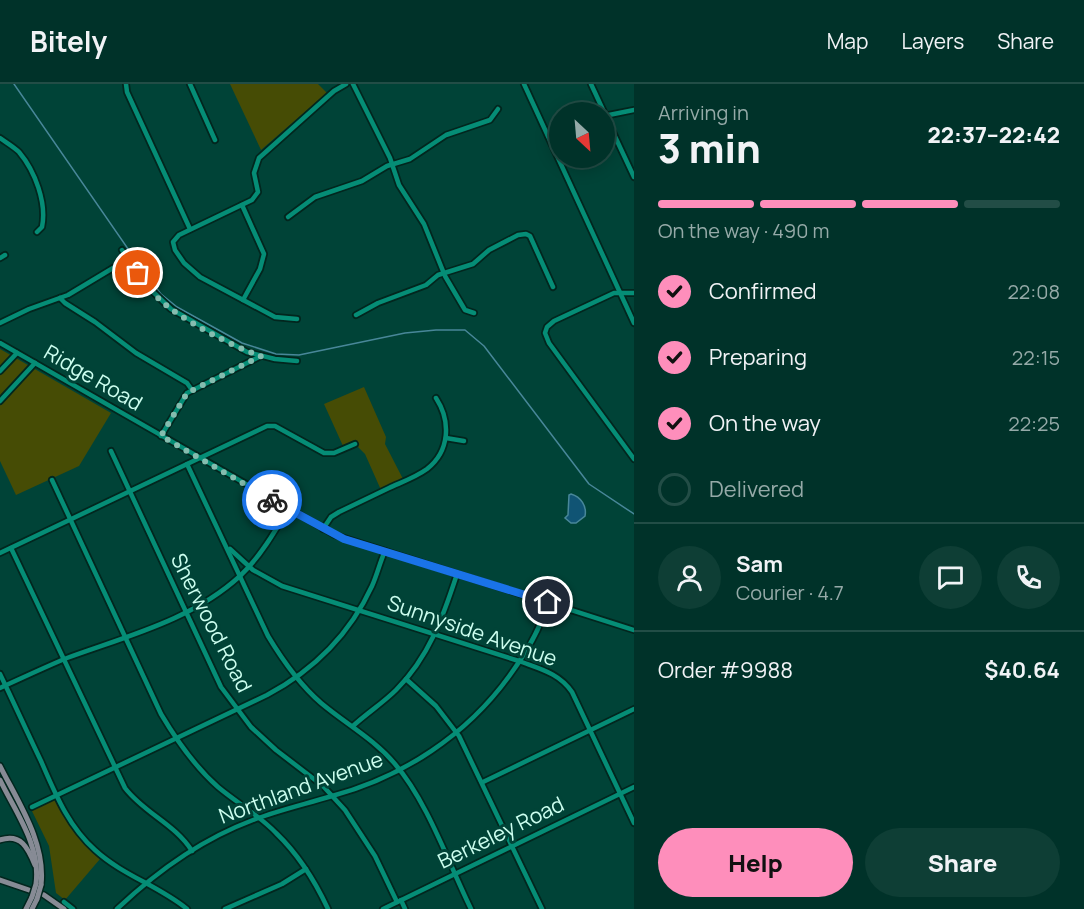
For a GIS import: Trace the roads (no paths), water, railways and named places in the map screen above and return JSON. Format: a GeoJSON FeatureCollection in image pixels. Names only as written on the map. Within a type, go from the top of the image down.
{"type":"FeatureCollection","features":[{"type":"Feature","properties":{"kind":"main road"},"geometry":{"type":"LineString","coordinates":[[0,766],[38,847],[42,864],[32,909]]}},
{"type":"Feature","properties":{"kind":"main road"},"geometry":{"type":"LineString","coordinates":[[0,780],[28,835],[36,858],[39,884]]}},
{"type":"Feature","properties":{"kind":"main road"},"geometry":{"type":"LineString","coordinates":[[0,840],[13,838],[23,842],[38,872]]}},
{"type":"Feature","properties":{"kind":"main road"},"geometry":{"type":"LineString","coordinates":[[0,880],[29,890]]}},
{"type":"Feature","properties":{"kind":"main road"},"geometry":{"type":"LineString","coordinates":[[44,895],[64,909]]}},
{"type":"Feature","properties":{"kind":"main road"},"geometry":{"type":"LineString","coordinates":[[26,909],[34,898]]}},
{"type":"Feature","properties":{"kind":"street"},"geometry":{"type":"LineString","coordinates":[[126,84],[127,92],[190,229]]}},
{"type":"Feature","properties":{"kind":"street"},"geometry":{"type":"LineString","coordinates":[[189,84],[215,140]]}},
{"type":"Feature","properties":{"kind":"street"},"geometry":{"type":"LineString","coordinates":[[297,318],[274,317],[193,272],[175,250],[173,242],[176,237],[190,229],[252,200],[258,192],[255,173],[259,158],[334,91],[346,84]]}},
{"type":"Feature","properties":{"kind":"street"},"geometry":{"type":"LineString","coordinates":[[353,84],[392,164],[404,195],[424,224],[443,273],[465,310],[474,313]]}},
{"type":"Feature","properties":{"kind":"street"},"geometry":{"type":"LineString","coordinates":[[524,84],[634,323]]}},
{"type":"Feature","properties":{"kind":"street"},"geometry":{"type":"LineString","coordinates":[[591,84],[599,102]]}},
{"type":"Feature","properties":{"kind":"street"},"geometry":{"type":"LineString","coordinates":[[288,217],[315,197],[362,181],[392,164],[415,157],[446,135],[490,120],[498,109]]}},
{"type":"Feature","properties":{"kind":"street"},"geometry":{"type":"LineString","coordinates":[[615,113],[634,110]]}},
{"type":"Feature","properties":{"kind":"street"},"geometry":{"type":"LineString","coordinates":[[615,136],[634,177]]}},
{"type":"Feature","properties":{"kind":"street"},"geometry":{"type":"LineString","coordinates":[[0,138],[23,158],[39,190],[43,220],[42,227],[37,232]]}},
{"type":"Feature","properties":{"kind":"street"},"geometry":{"type":"LineString","coordinates":[[242,205],[264,254],[260,269],[243,300]]}},
{"type":"Feature","properties":{"kind":"street"},"geometry":{"type":"LineString","coordinates":[[356,315],[386,299],[420,288],[443,273],[473,264],[489,250],[526,234],[530,236],[553,287]]}},
{"type":"Feature","properties":{"kind":"street"},"geometry":{"type":"LineString","coordinates":[[122,250],[148,287],[171,309],[240,348],[261,356],[297,361]]}},
{"type":"Feature","properties":{"kind":"street"},"geometry":{"type":"LineString","coordinates":[[0,323],[28,309],[60,298],[128,259]]}},
{"type":"Feature","properties":{"kind":"street"},"geometry":{"type":"LineString","coordinates":[[634,293],[614,293],[549,324],[545,330],[547,339],[634,459]]}},
{"type":"Feature","properties":{"kind":"street"},"geometry":{"type":"LineString","coordinates":[[60,298],[136,353],[187,383],[192,390]]}},
{"type":"Feature","properties":{"kind":"street","name":"Ridge Road"},"geometry":{"type":"LineString","coordinates":[[0,343],[344,539],[634,630]]}},
{"type":"Feature","properties":{"kind":"street"},"geometry":{"type":"LineString","coordinates":[[0,371],[17,352]]}},
{"type":"Feature","properties":{"kind":"street"},"geometry":{"type":"LineString","coordinates":[[161,436],[184,397],[192,390],[261,356]]}},
{"type":"Feature","properties":{"kind":"street"},"geometry":{"type":"LineString","coordinates":[[0,401],[35,363]]}},
{"type":"Feature","properties":{"kind":"street"},"geometry":{"type":"LineString","coordinates":[[323,529],[331,517],[339,512],[425,470],[440,453],[446,438],[446,417],[436,398]]}},
{"type":"Feature","properties":{"kind":"street"},"geometry":{"type":"LineString","coordinates":[[0,553],[271,425],[324,453],[334,453],[355,444]]}},
{"type":"Feature","properties":{"kind":"street"},"geometry":{"type":"LineString","coordinates":[[446,438],[464,441]]}},
{"type":"Feature","properties":{"kind":"street","name":"Sherwood Road"},"geometry":{"type":"LineString","coordinates":[[111,451],[217,680],[236,710],[263,739],[308,772],[333,796],[363,835],[405,909]]}},
{"type":"Feature","properties":{"kind":"street"},"geometry":{"type":"LineString","coordinates":[[188,464],[268,636],[296,678],[320,702],[380,747],[400,770],[419,799],[471,909]]}},
{"type":"Feature","properties":{"kind":"street"},"geometry":{"type":"LineString","coordinates":[[52,480],[161,714],[176,739],[209,778],[260,818],[291,848],[306,869],[328,909]]}},
{"type":"Feature","properties":{"kind":"street"},"geometry":{"type":"LineString","coordinates":[[3,687],[64,660],[186,613],[215,596],[249,566],[263,549],[288,509]]}},
{"type":"Feature","properties":{"kind":"street","name":"Sunnyside Avenue"},"geometry":{"type":"LineString","coordinates":[[228,547],[262,576],[282,586],[550,672],[563,681],[572,692],[634,823]]}},
{"type":"Feature","properties":{"kind":"street"},"geometry":{"type":"LineString","coordinates":[[11,548],[125,788],[139,803],[174,830],[192,850]]}},
{"type":"Feature","properties":{"kind":"street"},"geometry":{"type":"LineString","coordinates":[[32,807],[236,710],[296,678],[327,653],[344,633],[373,584],[385,551]]}},
{"type":"Feature","properties":{"kind":"street"},"geometry":{"type":"LineString","coordinates":[[353,726],[386,700],[406,679],[435,635],[457,574]]}},
{"type":"Feature","properties":{"kind":"street","name":"Northland Avenue"},"geometry":{"type":"LineString","coordinates":[[117,909],[146,883],[192,850],[221,835],[300,804],[333,796],[400,770],[425,756],[457,732],[494,695],[533,637],[548,602]]}},
{"type":"Feature","properties":{"kind":"street"},"geometry":{"type":"LineString","coordinates":[[0,674],[3,687],[56,795],[77,830],[95,850],[114,865],[187,909]]}},
{"type":"Feature","properties":{"kind":"street"},"geometry":{"type":"LineString","coordinates":[[406,679],[436,706],[457,732],[542,909]]}},
{"type":"Feature","properties":{"kind":"street"},"geometry":{"type":"LineString","coordinates":[[483,782],[634,709]]}},
{"type":"Feature","properties":{"kind":"street","name":"Berkeley Road"},"geometry":{"type":"LineString","coordinates":[[383,909],[634,787]]}},
{"type":"Feature","properties":{"kind":"street"},"geometry":{"type":"LineString","coordinates":[[225,909],[282,884],[306,869]]}},
{"type":"Feature","properties":{"kind":"street"},"geometry":{"type":"LineString","coordinates":[[64,902],[73,909]]}},
{"type":"Feature","properties":{"kind":"water"},"geometry":{"type":"Polygon","coordinates":[[[569,495],[580,500],[585,509],[585,516],[576,523],[571,523],[565,518],[568,515],[569,495]]]}},
{"type":"Feature","properties":{"kind":"waterway"},"geometry":{"type":"LineString","coordinates":[[14,84],[144,272],[161,294],[177,307],[242,343],[276,354],[299,355],[405,333],[465,330],[484,346],[589,484],[634,514]]}}]}
